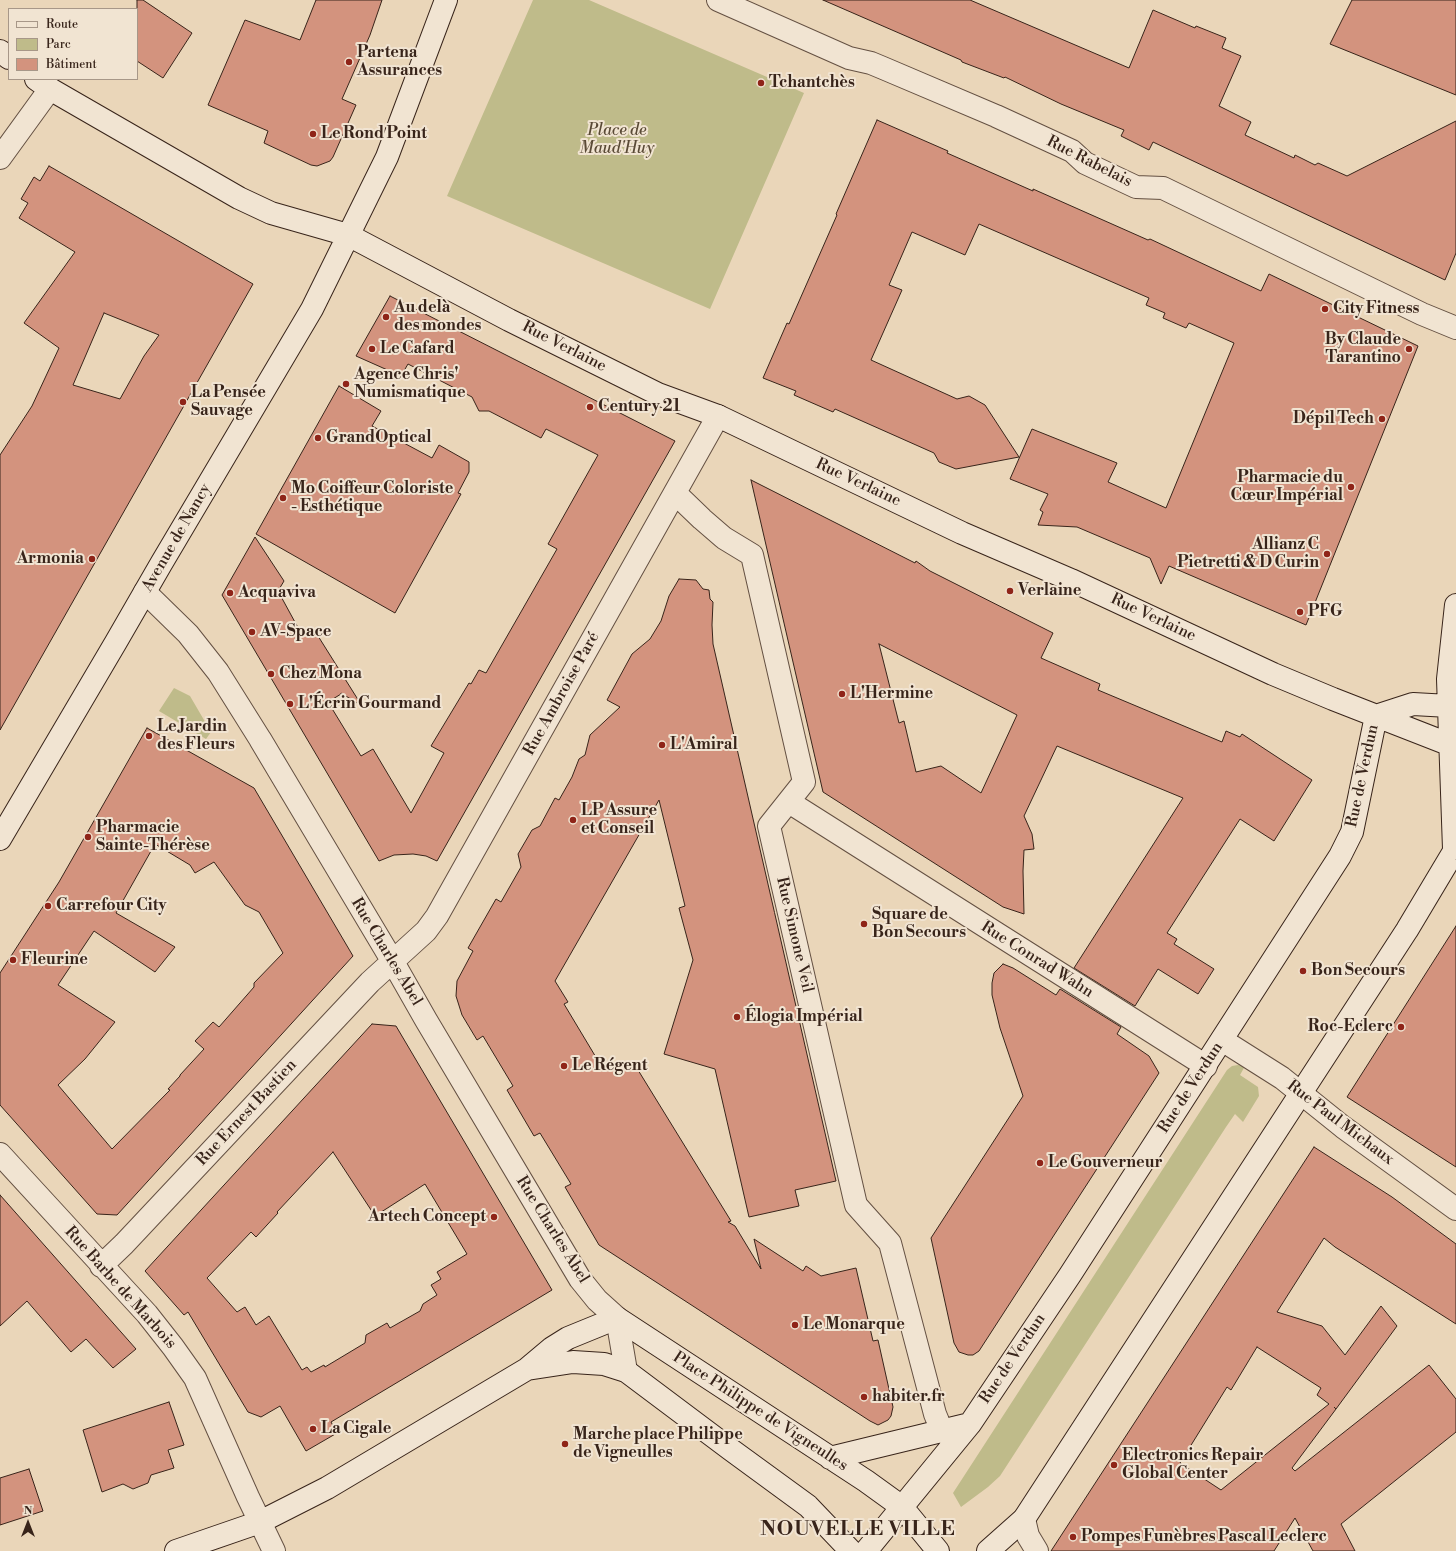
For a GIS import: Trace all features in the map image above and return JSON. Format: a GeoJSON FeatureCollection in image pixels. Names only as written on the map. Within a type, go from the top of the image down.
{"type":"FeatureCollection","features":[{"type":"Feature","properties":{"kind":"street","name":"Avenue de Nancy"},"geometry":{"type":"LineString","coordinates":[[0,839],[305,321],[387,157],[446,0]]}},
{"type":"Feature","properties":{"kind":"street","name":"Rue Rabelais"},"geometry":{"type":"LineString","coordinates":[[718,0],[849,58],[883,68],[996,116],[1072,151],[1085,163],[1136,187],[1163,188],[1422,314],[1456,328]]}},
{"type":"Feature","properties":{"kind":"street"},"geometry":{"type":"LineString","coordinates":[[0,51],[8,57]]}},
{"type":"Feature","properties":{"kind":"street","name":"Rue Verlaine"},"geometry":{"type":"LineString","coordinates":[[43,84],[239,198],[271,213],[348,235],[509,320],[658,394],[718,416],[969,536],[1072,580],[1273,674],[1453,746]]}},
{"type":"Feature","properties":{"kind":"street"},"geometry":{"type":"LineString","coordinates":[[0,158],[43,84]]}},
{"type":"Feature","properties":{"kind":"street","name":"Rue Ambroise Paré"},"geometry":{"type":"LineString","coordinates":[[393,962],[426,931],[437,916],[718,416]]}},
{"type":"Feature","properties":{"kind":"street","name":"Rue Simone Veil"},"geometry":{"type":"LineString","coordinates":[[675,493],[724,538],[752,555],[804,782],[769,826],[856,1205],[890,1243],[935,1414],[942,1431]]}},
{"type":"Feature","properties":{"kind":"street","name":"Rue Charles Abel"},"geometry":{"type":"LineString","coordinates":[[146,592],[188,634],[218,672],[393,962],[580,1279],[597,1300],[617,1318]]}},
{"type":"Feature","properties":{"kind":"street"},"geometry":{"type":"LineString","coordinates":[[988,1551],[1024,1519],[1407,930],[1455,848],[1452,708],[1448,679],[1456,605]]}},
{"type":"Feature","properties":{"kind":"street"},"geometry":{"type":"LineString","coordinates":[[1376,716],[1413,704],[1452,708]]}},
{"type":"Feature","properties":{"kind":"street","name":"Rue de Verdun"},"geometry":{"type":"LineString","coordinates":[[866,1551],[970,1424],[1070,1275],[1340,856],[1352,832],[1376,716]]}},
{"type":"Feature","properties":{"kind":"street","name":"Rue Conrad Wahn"},"geometry":{"type":"LineString","coordinates":[[789,802],[1206,1066]]}},
{"type":"Feature","properties":{"kind":"street","name":"Rue Ernest Bastien"},"geometry":{"type":"LineString","coordinates":[[102,1266],[370,982],[393,962]]}},
{"type":"Feature","properties":{"kind":"street","name":"Rue Paul Michaux"},"geometry":{"type":"LineString","coordinates":[[1222,1040],[1282,1078],[1343,1127],[1456,1209]]}},
{"type":"Feature","properties":{"kind":"street","name":"Rue Barbe de Marbois"},"geometry":{"type":"LineString","coordinates":[[0,1154],[147,1314],[195,1378],[260,1522]]}},
{"type":"Feature","properties":{"kind":"street"},"geometry":{"type":"LineString","coordinates":[[176,1551],[260,1522],[327,1488],[527,1368],[552,1348],[568,1338],[617,1318],[626,1371]]}},
{"type":"Feature","properties":{"kind":"street","name":"Place Philippe de Vigneulles"},"geometry":{"type":"LineString","coordinates":[[617,1318],[866,1481],[902,1508],[938,1551]]}},
{"type":"Feature","properties":{"kind":"street"},"geometry":{"type":"LineString","coordinates":[[527,1368],[573,1362],[604,1364],[626,1371],[808,1506],[851,1551]]}},
{"type":"Feature","properties":{"kind":"street"},"geometry":{"type":"LineString","coordinates":[[830,1458],[970,1424]]}},
{"type":"Feature","properties":{"kind":"street"},"geometry":{"type":"LineString","coordinates":[[1024,1519],[1028,1536],[1037,1551]]}},
{"type":"Feature","properties":{"kind":"street"},"geometry":{"type":"LineString","coordinates":[[260,1522],[274,1551]]}},
{"type":"Feature","properties":{"kind":"green space","name":"Place de Maud'Huy"},"geometry":{"type":"Polygon","coordinates":[[[533,0],[589,0],[804,93],[710,309],[447,196],[533,0]]]}},
{"type":"Feature","properties":{"kind":"green space"},"geometry":{"type":"Polygon","coordinates":[[[174,688],[190,696],[211,732],[206,739],[159,711],[174,688]]]}},
{"type":"Feature","properties":{"kind":"green space"},"geometry":{"type":"Polygon","coordinates":[[[1232,1066],[1245,1066],[1240,1075],[1258,1087],[1259,1096],[1243,1122],[1235,1114],[1000,1476],[961,1507],[953,1493],[1227,1070],[1232,1066]]]}},
{"type":"Feature","properties":{"kind":"building"},"geometry":{"type":"Polygon","coordinates":[[[137,0],[143,0],[192,33],[163,78],[138,62],[137,0]]]}},
{"type":"Feature","properties":{"kind":"building"},"geometry":{"type":"Polygon","coordinates":[[[316,0],[382,0],[370,35],[342,99],[356,105],[333,157],[330,161],[317,166],[311,165],[264,143],[268,131],[208,105],[245,20],[300,40],[316,0]]]}},
{"type":"Feature","properties":{"kind":"building"},"geometry":{"type":"Polygon","coordinates":[[[823,0],[970,0],[1129,68],[1153,10],[1195,28],[1196,26],[1226,38],[1222,48],[1241,56],[1219,106],[1251,122],[1245,135],[1294,158],[1295,155],[1315,165],[1318,163],[1347,176],[1456,121],[1456,253],[1445,280],[1153,142],[1149,150],[1121,136],[1124,130],[1061,104],[1005,77],[1004,78],[962,62],[961,60],[823,0]]]}},
{"type":"Feature","properties":{"kind":"building"},"geometry":{"type":"Polygon","coordinates":[[[1352,0],[1456,0],[1456,95],[1330,44],[1352,0]]]}},
{"type":"Feature","properties":{"kind":"building"},"geometry":{"type":"Polygon","coordinates":[[[877,120],[1033,191],[1033,189],[1148,240],[1150,239],[1261,291],[1269,274],[1418,346],[1306,625],[1169,566],[1161,584],[1150,558],[1077,527],[1038,525],[1043,512],[1040,510],[1048,494],[1010,479],[1032,429],[1117,463],[1108,482],[1166,508],[1234,343],[1189,323],[1186,328],[1163,318],[1165,313],[1146,305],[1149,298],[979,224],[965,255],[912,232],[889,285],[902,290],[871,360],[957,399],[969,396],[985,405],[1019,457],[956,469],[939,462],[934,453],[835,409],[833,412],[794,395],[796,391],[763,378],[787,323],[789,324],[877,120]]]}},
{"type":"Feature","properties":{"kind":"building"},"geometry":{"type":"Polygon","coordinates":[[[49,166],[253,284],[0,730],[0,455],[32,406],[59,348],[24,323],[75,252],[19,218],[28,203],[21,199],[34,177],[40,181],[49,166]],[[104,313],[73,385],[120,399],[144,356],[159,335],[104,313]]]}},
{"type":"Feature","properties":{"kind":"building"},"geometry":{"type":"Polygon","coordinates":[[[390,296],[675,441],[437,861],[426,856],[413,854],[394,855],[379,861],[222,595],[255,537],[284,581],[278,591],[302,635],[313,628],[362,706],[341,693],[328,702],[361,756],[373,749],[411,813],[444,753],[431,746],[469,683],[471,684],[479,670],[486,673],[557,549],[548,544],[598,455],[546,429],[541,438],[489,411],[479,411],[472,397],[408,364],[401,376],[356,356],[390,296]]]}},
{"type":"Feature","properties":{"kind":"building"},"geometry":{"type":"Polygon","coordinates":[[[339,386],[381,411],[372,426],[432,458],[439,445],[469,462],[469,472],[458,493],[461,494],[395,613],[256,534],[339,386]]]}},
{"type":"Feature","properties":{"kind":"building"},"geometry":{"type":"Polygon","coordinates":[[[751,480],[915,563],[916,561],[930,571],[1053,633],[1041,658],[1100,684],[1098,690],[1222,742],[1226,731],[1240,737],[1242,734],[1312,780],[1274,841],[1240,819],[1167,933],[1177,939],[1174,944],[1214,969],[1198,994],[1158,969],[1135,1006],[1074,968],[1183,798],[1057,746],[1024,816],[1032,834],[1034,849],[1024,850],[1024,914],[1003,907],[823,792],[751,480]],[[879,644],[899,723],[904,721],[916,772],[941,766],[981,793],[1017,715],[879,644]]]}},
{"type":"Feature","properties":{"kind":"building"},"geometry":{"type":"Polygon","coordinates":[[[679,579],[696,580],[703,589],[709,590],[710,599],[713,602],[713,644],[836,1181],[795,1190],[799,1206],[749,1217],[715,1069],[664,1054],[693,960],[679,908],[685,906],[659,800],[555,981],[568,1002],[564,1004],[600,1064],[620,1064],[638,1070],[731,1221],[728,1222],[735,1226],[761,1269],[754,1239],[803,1271],[806,1266],[821,1276],[856,1268],[873,1341],[878,1340],[893,1407],[891,1416],[888,1420],[878,1425],[599,1245],[565,1187],[571,1184],[540,1133],[534,1136],[507,1090],[513,1086],[483,1036],[477,1040],[462,1015],[456,996],[457,981],[473,951],[468,948],[496,899],[501,902],[521,867],[518,854],[532,830],[540,826],[555,798],[559,800],[572,777],[579,759],[585,755],[590,735],[620,707],[607,700],[632,654],[650,639],[661,621],[669,596],[679,579]]]}},
{"type":"Feature","properties":{"kind":"building"},"geometry":{"type":"Polygon","coordinates":[[[147,728],[254,788],[353,956],[117,1215],[97,1214],[0,1105],[0,973],[59,882],[147,728]],[[155,844],[116,913],[175,947],[155,972],[94,931],[58,985],[115,1022],[85,1059],[58,1085],[112,1149],[170,1090],[168,1089],[204,1049],[195,1041],[213,1022],[219,1027],[254,987],[254,983],[283,953],[259,912],[245,905],[214,862],[195,873],[190,865],[155,844]]]}},
{"type":"Feature","properties":{"kind":"building"},"geometry":{"type":"Polygon","coordinates":[[[1456,926],[1456,1167],[1347,1097],[1456,926]]]}},
{"type":"Feature","properties":{"kind":"building","name":"Le Gouverneur"},"geometry":{"type":"Polygon","coordinates":[[[1003,964],[1013,968],[1056,995],[1060,989],[1121,1027],[1117,1034],[1149,1056],[1159,1073],[979,1351],[973,1355],[968,1355],[959,1352],[954,1343],[931,1238],[1023,1096],[1000,1028],[992,995],[994,973],[1003,964]]]}},
{"type":"Feature","properties":{"kind":"building"},"geometry":{"type":"Polygon","coordinates":[[[372,1024],[396,1026],[552,1290],[331,1422],[337,1433],[306,1451],[280,1406],[261,1417],[248,1412],[188,1312],[184,1315],[145,1271],[372,1024]],[[333,1152],[277,1212],[278,1213],[256,1237],[251,1232],[207,1278],[237,1312],[245,1307],[256,1325],[269,1316],[302,1370],[307,1367],[311,1372],[324,1365],[325,1367],[365,1343],[366,1335],[387,1323],[390,1328],[420,1311],[423,1304],[437,1295],[431,1285],[441,1279],[437,1272],[467,1254],[425,1184],[375,1216],[333,1152]]]}},
{"type":"Feature","properties":{"kind":"building"},"geometry":{"type":"Polygon","coordinates":[[[1314,1147],[1392,1197],[1456,1244],[1456,1324],[1335,1247],[1324,1238],[1277,1312],[1322,1326],[1345,1355],[1381,1306],[1397,1326],[1292,1468],[1295,1471],[1429,1365],[1456,1399],[1456,1432],[1341,1524],[1355,1551],[1313,1551],[1295,1518],[1274,1551],[1051,1551],[1314,1147]],[[1257,1347],[1231,1390],[1227,1387],[1180,1463],[1221,1490],[1329,1404],[1317,1395],[1321,1388],[1257,1347]]]}},
{"type":"Feature","properties":{"kind":"building"},"geometry":{"type":"Polygon","coordinates":[[[0,1195],[136,1349],[113,1368],[86,1339],[71,1352],[27,1301],[0,1326],[0,1195]]]}},
{"type":"Feature","properties":{"kind":"building"},"geometry":{"type":"Polygon","coordinates":[[[169,1402],[184,1445],[168,1450],[174,1468],[151,1475],[148,1483],[133,1489],[123,1484],[102,1492],[83,1430],[169,1402]]]}},
{"type":"Feature","properties":{"kind":"building"},"geometry":{"type":"Polygon","coordinates":[[[29,1469],[43,1511],[0,1525],[0,1478],[29,1469]]]}},
{"type":"Feature","properties":{"kind":"place","name":"Partena Assurances"},"geometry":{"type":"Point","coordinates":[349,62]}},
{"type":"Feature","properties":{"kind":"place","name":"Tchantchès"},"geometry":{"type":"Point","coordinates":[761,83]}},
{"type":"Feature","properties":{"kind":"place","name":"Le Rond Point"},"geometry":{"type":"Point","coordinates":[313,134]}},
{"type":"Feature","properties":{"kind":"place","name":"City Fitness"},"geometry":{"type":"Point","coordinates":[1325,309]}},
{"type":"Feature","properties":{"kind":"place","name":"Au delà des mondes"},"geometry":{"type":"Point","coordinates":[386,317]}},
{"type":"Feature","properties":{"kind":"place","name":"Le Cafard"},"geometry":{"type":"Point","coordinates":[372,349]}},
{"type":"Feature","properties":{"kind":"place","name":"By Claude Tarantino"},"geometry":{"type":"Point","coordinates":[1409,349]}},
{"type":"Feature","properties":{"kind":"place","name":"Agence Chris' Numismatique"},"geometry":{"type":"Point","coordinates":[346,384]}},
{"type":"Feature","properties":{"kind":"place","name":"La Pensée Sauvage"},"geometry":{"type":"Point","coordinates":[183,402]}},
{"type":"Feature","properties":{"kind":"place","name":"Century 21"},"geometry":{"type":"Point","coordinates":[590,407]}},
{"type":"Feature","properties":{"kind":"place","name":"Dépil Tech"},"geometry":{"type":"Point","coordinates":[1382,419]}},
{"type":"Feature","properties":{"kind":"place","name":"GrandOptical"},"geometry":{"type":"Point","coordinates":[318,438]}},
{"type":"Feature","properties":{"kind":"place","name":"Pharmacie du Cœur Impérial"},"geometry":{"type":"Point","coordinates":[1351,487]}},
{"type":"Feature","properties":{"kind":"place","name":"Mo Coiffeur Coloriste - Esthétique"},"geometry":{"type":"Point","coordinates":[283,498]}},
{"type":"Feature","properties":{"kind":"place","name":"Allianz C Pietretti & D Curin"},"geometry":{"type":"Point","coordinates":[1327,554]}},
{"type":"Feature","properties":{"kind":"place","name":"Armonia"},"geometry":{"type":"Point","coordinates":[92,559]}},
{"type":"Feature","properties":{"kind":"place","name":"Verlaine"},"geometry":{"type":"Point","coordinates":[1010,591]}},
{"type":"Feature","properties":{"kind":"place","name":"Acquaviva"},"geometry":{"type":"Point","coordinates":[230,593]}},
{"type":"Feature","properties":{"kind":"place","name":"PFG"},"geometry":{"type":"Point","coordinates":[1300,612]}},
{"type":"Feature","properties":{"kind":"place","name":"AV-Space"},"geometry":{"type":"Point","coordinates":[252,632]}},
{"type":"Feature","properties":{"kind":"place","name":"Chez Mona"},"geometry":{"type":"Point","coordinates":[271,674]}},
{"type":"Feature","properties":{"kind":"place","name":"L'Hermine"},"geometry":{"type":"Point","coordinates":[842,694]}},
{"type":"Feature","properties":{"kind":"place","name":"L'Écrin Gourmand"},"geometry":{"type":"Point","coordinates":[290,704]}},
{"type":"Feature","properties":{"kind":"place","name":"Le Jardin des Fleurs"},"geometry":{"type":"Point","coordinates":[149,736]}},
{"type":"Feature","properties":{"kind":"place","name":"L'Amiral"},"geometry":{"type":"Point","coordinates":[662,745]}},
{"type":"Feature","properties":{"kind":"place","name":"LP Assure et Conseil"},"geometry":{"type":"Point","coordinates":[573,820]}},
{"type":"Feature","properties":{"kind":"place","name":"Pharmacie Sainte-Thérèse"},"geometry":{"type":"Point","coordinates":[88,837]}},
{"type":"Feature","properties":{"kind":"place","name":"Carrefour City"},"geometry":{"type":"Point","coordinates":[48,906]}},
{"type":"Feature","properties":{"kind":"place","name":"Square de Bon Secours"},"geometry":{"type":"Point","coordinates":[864,924]}},
{"type":"Feature","properties":{"kind":"place","name":"Fleurine"},"geometry":{"type":"Point","coordinates":[13,960]}},
{"type":"Feature","properties":{"kind":"place","name":"Bon Secours"},"geometry":{"type":"Point","coordinates":[1303,971]}},
{"type":"Feature","properties":{"kind":"place","name":"Élogia Impérial"},"geometry":{"type":"Point","coordinates":[737,1017]}},
{"type":"Feature","properties":{"kind":"place","name":"Roc-Eclerc"},"geometry":{"type":"Point","coordinates":[1401,1027]}},
{"type":"Feature","properties":{"kind":"place","name":"Le Régent"},"geometry":{"type":"Point","coordinates":[564,1066]}},
{"type":"Feature","properties":{"kind":"place","name":"Le Gouverneur"},"geometry":{"type":"Point","coordinates":[1040,1163]}},
{"type":"Feature","properties":{"kind":"place","name":"Artech Concept"},"geometry":{"type":"Point","coordinates":[494,1217]}},
{"type":"Feature","properties":{"kind":"place","name":"Le Monarque"},"geometry":{"type":"Point","coordinates":[795,1325]}},
{"type":"Feature","properties":{"kind":"place","name":"habiter.fr"},"geometry":{"type":"Point","coordinates":[864,1397]}},
{"type":"Feature","properties":{"kind":"place","name":"La Cigale"},"geometry":{"type":"Point","coordinates":[313,1429]}},
{"type":"Feature","properties":{"kind":"place","name":"Marche place Philippe de Vigneulles"},"geometry":{"type":"Point","coordinates":[565,1444]}},
{"type":"Feature","properties":{"kind":"place","name":"Electronics Repair Global Center"},"geometry":{"type":"Point","coordinates":[1114,1465]}},
{"type":"Feature","properties":{"kind":"place","name":"Pompes Funèbres Pascal Leclerc"},"geometry":{"type":"Point","coordinates":[1073,1537]}},
{"type":"Feature","properties":{"kind":"district","name":"NOUVELLE VILLE"},"geometry":{"type":"Point","coordinates":[858,1530]}}]}
